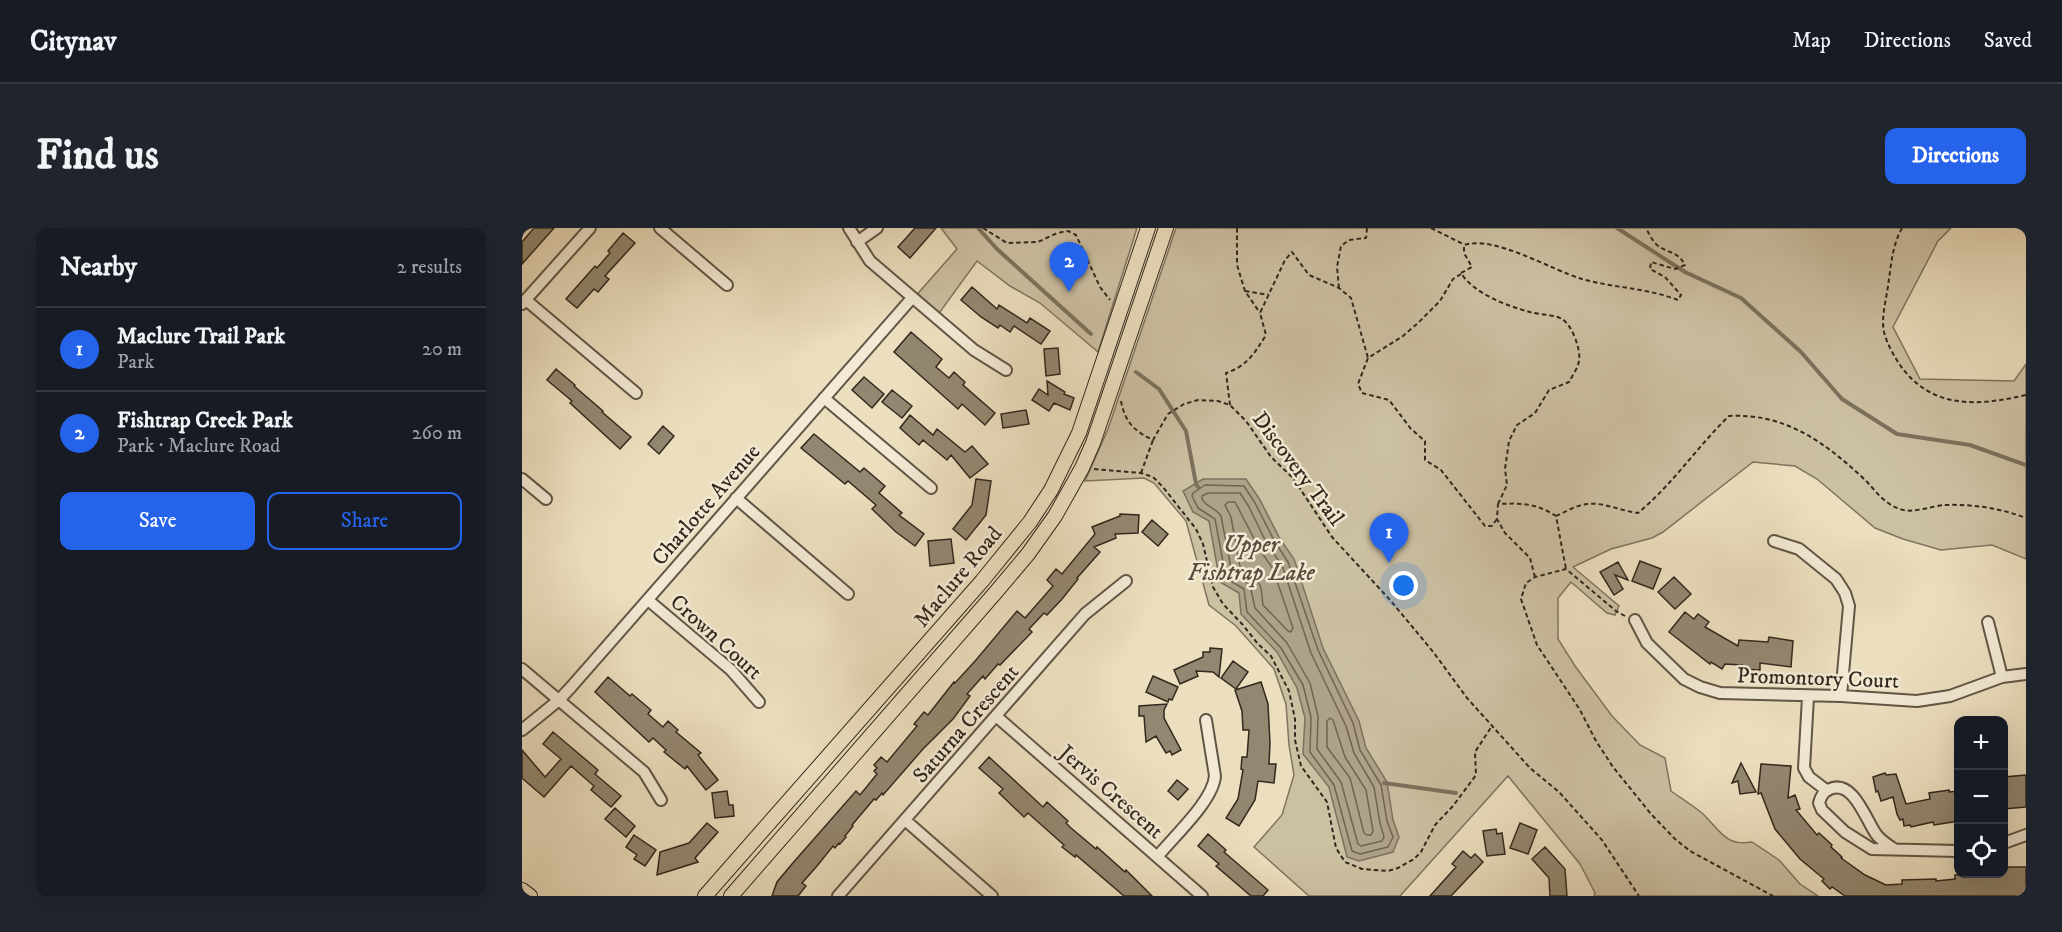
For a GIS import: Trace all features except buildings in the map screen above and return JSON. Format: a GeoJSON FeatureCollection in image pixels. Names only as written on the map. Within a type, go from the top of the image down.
{"type":"FeatureCollection","features":[{"type":"Feature","properties":{"kind":"main road","name":"Maclure Road"},"geometry":{"type":"LineString","coordinates":[[705,896],[982,581],[1030,522],[1051,490],[1079,433],[1148,228]]}},
{"type":"Feature","properties":{"kind":"main road","name":"Maclure Road"},"geometry":{"type":"LineString","coordinates":[[731,896],[1028,554],[1055,516],[1093,443],[1166,228]]}},
{"type":"Feature","properties":{"kind":"main road"},"geometry":{"type":"LineString","coordinates":[[522,890],[530,896]]}},
{"type":"Feature","properties":{"kind":"street"},"geometry":{"type":"LineString","coordinates":[[590,228],[524,302],[636,393]]}},
{"type":"Feature","properties":{"kind":"street"},"geometry":{"type":"LineString","coordinates":[[660,228],[727,285]]}},
{"type":"Feature","properties":{"kind":"street"},"geometry":{"type":"LineString","coordinates":[[849,228],[870,261],[974,350],[1006,370]]}},
{"type":"Feature","properties":{"kind":"street"},"geometry":{"type":"LineString","coordinates":[[857,242],[877,228]]}},
{"type":"Feature","properties":{"kind":"street","name":"Charlotte Avenue"},"geometry":{"type":"LineString","coordinates":[[522,730],[559,700],[912,298]]}},
{"type":"Feature","properties":{"kind":"street"},"geometry":{"type":"LineString","coordinates":[[824,398],[931,488]]}},
{"type":"Feature","properties":{"kind":"street"},"geometry":{"type":"LineString","coordinates":[[522,479],[546,499]]}},
{"type":"Feature","properties":{"kind":"street"},"geometry":{"type":"LineString","coordinates":[[736,498],[848,594]]}},
{"type":"Feature","properties":{"kind":"street"},"geometry":{"type":"LineString","coordinates":[[1774,541],[1799,549],[1836,579],[1845,593],[1849,606],[1841,696]]}},
{"type":"Feature","properties":{"kind":"street","name":"Saturna Crescent"},"geometry":{"type":"LineString","coordinates":[[838,896],[1085,614],[1126,581]]}},
{"type":"Feature","properties":{"kind":"street","name":"Crown Court"},"geometry":{"type":"LineString","coordinates":[[648,600],[731,670],[759,702]]}},
{"type":"Feature","properties":{"kind":"street","name":"Promontory Court"},"geometry":{"type":"LineString","coordinates":[[1635,620],[1647,643],[1672,669],[1684,679],[1720,693],[1808,697],[1841,696],[1917,701],[1950,696],[2002,677],[2026,674]]}},
{"type":"Feature","properties":{"kind":"street"},"geometry":{"type":"LineString","coordinates":[[1988,622],[2002,677]]}},
{"type":"Feature","properties":{"kind":"street"},"geometry":{"type":"LineString","coordinates":[[522,669],[644,772],[661,800]]}},
{"type":"Feature","properties":{"kind":"street"},"geometry":{"type":"LineString","coordinates":[[1808,697],[1804,768],[1809,777],[1826,790]]}},
{"type":"Feature","properties":{"kind":"street","name":"Jervis Crescent"},"geometry":{"type":"LineString","coordinates":[[996,716],[1202,896]]}},
{"type":"Feature","properties":{"kind":"street"},"geometry":{"type":"LineString","coordinates":[[1158,856],[1210,795],[1215,783],[1214,761],[1206,720]]}},
{"type":"Feature","properties":{"kind":"street"},"geometry":{"type":"LineString","coordinates":[[1894,849],[1877,836],[1854,796],[1848,791],[1833,787],[1821,796],[1819,803],[1822,810],[1845,832],[1872,849],[1954,851]]}},
{"type":"Feature","properties":{"kind":"street"},"geometry":{"type":"LineString","coordinates":[[905,820],[992,896]]}},
{"type":"Feature","properties":{"kind":"street"},"geometry":{"type":"LineString","coordinates":[[2008,842],[2026,835]]}},
{"type":"Feature","properties":{"kind":"path"},"geometry":{"type":"LineString","coordinates":[[983,228],[1007,243],[1038,242],[1057,233],[1068,231],[1076,235],[1100,287],[1114,303]]}},
{"type":"Feature","properties":{"kind":"path"},"geometry":{"type":"LineString","coordinates":[[1230,405],[1226,374],[1240,369],[1255,353],[1266,335],[1260,314],[1245,291],[1237,265],[1238,228]]}},
{"type":"Feature","properties":{"kind":"path"},"geometry":{"type":"LineString","coordinates":[[1339,288],[1337,267],[1341,246],[1349,240],[1366,238],[1366,228]]}},
{"type":"Feature","properties":{"kind":"path"},"geometry":{"type":"LineString","coordinates":[[1431,228],[1464,245]]}},
{"type":"Feature","properties":{"kind":"path"},"geometry":{"type":"LineString","coordinates":[[1464,245],[1470,242],[1515,251],[1583,280],[1661,294],[1678,300],[1681,295],[1665,277],[1650,269],[1652,262],[1675,270],[1685,265],[1674,251],[1660,247],[1654,242],[1646,228]]}},
{"type":"Feature","properties":{"kind":"path"},"geometry":{"type":"LineString","coordinates":[[1902,228],[1893,249],[1883,318],[1884,333],[1894,357],[1906,373],[1926,391],[1938,398],[1954,402],[1998,401],[2026,395]]}},
{"type":"Feature","properties":{"kind":"path"},"geometry":{"type":"LineString","coordinates":[[1461,273],[1475,289],[1530,312],[1562,319],[1570,326],[1576,339],[1580,360],[1569,382],[1549,390],[1535,413],[1516,425],[1509,441],[1505,469],[1507,485],[1498,504],[1497,519],[1492,526],[1485,526],[1441,470],[1425,460],[1425,441],[1412,429],[1389,400],[1362,393],[1358,384],[1368,358],[1403,336],[1418,323],[1440,301],[1453,279],[1461,273],[1472,267],[1464,253],[1464,245]]}},
{"type":"Feature","properties":{"kind":"path"},"geometry":{"type":"LineString","coordinates":[[1260,314],[1285,260],[1292,252],[1309,275],[1339,288],[1351,298],[1368,358]]}},
{"type":"Feature","properties":{"kind":"path"},"geometry":{"type":"LineString","coordinates":[[1245,291],[1269,294]]}},
{"type":"Feature","properties":{"kind":"path","name":"Discovery Trail"},"geometry":{"type":"LineString","coordinates":[[1142,473],[1152,440],[1168,414],[1184,404],[1198,400],[1218,401],[1230,405],[1246,421],[1271,457],[1293,478],[1332,537],[1391,601],[1467,698],[1530,768],[1559,792],[1602,840],[1639,896]]}},
{"type":"Feature","properties":{"kind":"path"},"geometry":{"type":"LineString","coordinates":[[1121,402],[1135,432],[1152,440]]}},
{"type":"Feature","properties":{"kind":"path"},"geometry":{"type":"LineString","coordinates":[[1556,516],[1586,504],[1609,505],[1622,511],[1638,513],[1654,500],[1709,435],[1729,416],[1750,415],[1786,424],[1821,442],[1864,478],[1884,502],[1903,511],[1943,505],[1973,506],[2011,512],[2026,518]]}},
{"type":"Feature","properties":{"kind":"path"},"geometry":{"type":"LineString","coordinates":[[1082,468],[1142,473],[1153,477],[1196,529],[1203,544],[1213,587],[1222,604],[1271,656],[1288,691],[1295,719],[1294,740],[1301,766],[1327,802],[1336,848],[1345,862],[1362,869],[1388,871],[1414,859],[1421,852],[1435,825],[1476,775],[1475,752],[1492,726]]}},
{"type":"Feature","properties":{"kind":"path"},"geometry":{"type":"LineString","coordinates":[[1498,504],[1524,504],[1541,507],[1556,516],[1566,569],[1616,611],[1635,620]]}},
{"type":"Feature","properties":{"kind":"path"},"geometry":{"type":"LineString","coordinates":[[1497,519],[1505,533],[1530,558],[1535,577]]}},
{"type":"Feature","properties":{"kind":"path"},"geometry":{"type":"LineString","coordinates":[[1566,569],[1535,577],[1526,582],[1521,599],[1537,645],[1580,710],[1596,741],[1651,814],[1690,851],[1773,896]]}},
{"type":"Feature","properties":{"kind":"shaded area"},"geometry":{"type":"Polygon","coordinates":[[[941,228],[1137,228],[1098,352],[1040,303],[1010,286],[977,261],[937,316],[914,298],[957,249],[941,228]]]}},
{"type":"Feature","properties":{"kind":"shaded area"},"geometry":{"type":"Polygon","coordinates":[[[1176,228],[1951,228],[1938,241],[1893,327],[1920,379],[2014,381],[2026,364],[2026,559],[1992,545],[1941,550],[1903,539],[1875,528],[1817,479],[1795,466],[1753,462],[1663,532],[1652,538],[1611,549],[1573,567],[1619,606],[1615,615],[1607,613],[1571,582],[1558,598],[1558,639],[1612,716],[1640,745],[1665,758],[1671,791],[1702,813],[1718,831],[1729,839],[1735,842],[1752,842],[1779,860],[1800,884],[1818,896],[1594,896],[1595,893],[1580,864],[1508,776],[1400,896],[1309,896],[1254,847],[1282,815],[1294,775],[1286,704],[1274,669],[1236,626],[1209,605],[1186,521],[1154,483],[1144,478],[1085,481],[1108,429],[1176,228]]]}},
{"type":"Feature","properties":{"kind":"water","name":"Upper Fishtrap Lake"},"geometry":{"type":"Polygon","coordinates":[[[1203,479],[1246,479],[1294,559],[1323,648],[1359,721],[1366,748],[1387,782],[1393,820],[1399,837],[1393,852],[1359,861],[1347,857],[1329,787],[1303,754],[1305,718],[1297,688],[1277,652],[1241,614],[1239,593],[1220,582],[1209,521],[1193,512],[1183,491],[1203,479]]]}},
{"type":"Feature","properties":{"kind":"waterway"},"geometry":{"type":"LineString","coordinates":[[978,228],[997,249],[1091,334]]}},
{"type":"Feature","properties":{"kind":"waterway"},"geometry":{"type":"LineString","coordinates":[[1617,228],[1685,272],[1741,298],[1801,352],[1842,399],[1897,434],[1970,445],[2026,465]]}},
{"type":"Feature","properties":{"kind":"waterway"},"geometry":{"type":"LineString","coordinates":[[1136,372],[1159,389],[1186,431],[1198,487]]}},
{"type":"Feature","properties":{"kind":"waterway"},"geometry":{"type":"LineString","coordinates":[[1384,783],[1456,793]]}},
{"type":"Feature","properties":{"kind":"place","name":"Fishtrap Creek Park"},"geometry":{"type":"Point","coordinates":[1069,292]}},
{"type":"Feature","properties":{"kind":"place","name":"Maclure Trail Park"},"geometry":{"type":"Point","coordinates":[1389,563]}}]}
